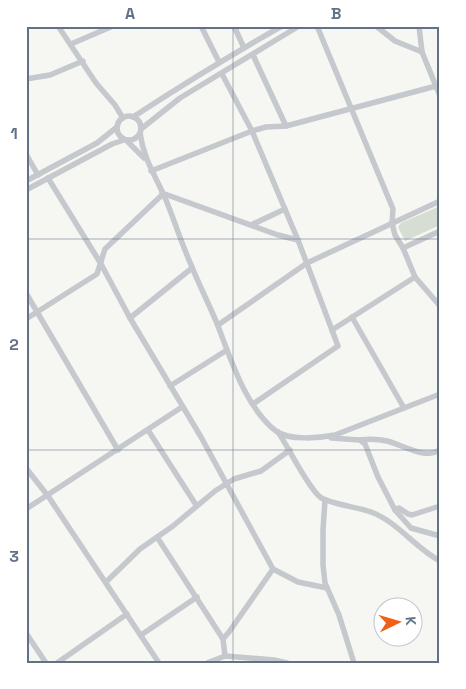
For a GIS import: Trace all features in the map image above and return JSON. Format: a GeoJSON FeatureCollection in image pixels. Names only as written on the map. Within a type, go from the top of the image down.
{"type":"FeatureCollection","features":[{"type":"Feature","properties":{"kind":"street"},"geometry":{"type":"LineString","coordinates":[[58,26],[96,83],[115,104],[122,118]]}},
{"type":"Feature","properties":{"kind":"street"},"geometry":{"type":"LineString","coordinates":[[63,34],[64,26]]}},
{"type":"Feature","properties":{"kind":"street"},"geometry":{"type":"LineString","coordinates":[[71,44],[113,26]]}},
{"type":"Feature","properties":{"kind":"street"},"geometry":{"type":"LineString","coordinates":[[201,26],[219,62]]}},
{"type":"Feature","properties":{"kind":"street"},"geometry":{"type":"LineString","coordinates":[[234,26],[244,48]]}},
{"type":"Feature","properties":{"kind":"street"},"geometry":{"type":"LineString","coordinates":[[122,118],[134,117],[219,62],[282,26]]}},
{"type":"Feature","properties":{"kind":"street"},"geometry":{"type":"LineString","coordinates":[[26,190],[126,140],[135,139],[141,131],[180,98],[299,26]]}},
{"type":"Feature","properties":{"kind":"street"},"geometry":{"type":"LineString","coordinates":[[317,26],[393,209],[392,223],[395,235],[403,248],[415,277],[440,306]]}},
{"type":"Feature","properties":{"kind":"street"},"geometry":{"type":"LineString","coordinates":[[376,26],[395,41],[422,52]]}},
{"type":"Feature","properties":{"kind":"street"},"geometry":{"type":"LineString","coordinates":[[419,26],[422,52],[440,96]]}},
{"type":"Feature","properties":{"kind":"street"},"geometry":{"type":"LineString","coordinates":[[253,55],[286,126]]}},
{"type":"Feature","properties":{"kind":"street"},"geometry":{"type":"LineString","coordinates":[[26,79],[50,75],[82,61]]}},
{"type":"Feature","properties":{"kind":"street"},"geometry":{"type":"LineString","coordinates":[[222,74],[252,132],[285,209],[338,346],[254,404]]}},
{"type":"Feature","properties":{"kind":"street"},"geometry":{"type":"LineString","coordinates":[[151,171],[252,132],[266,128],[286,126],[436,86]]}},
{"type":"Feature","properties":{"kind":"street"},"geometry":{"type":"LineString","coordinates":[[134,117],[140,122],[146,160],[163,194],[192,268],[218,325],[234,371],[258,411],[278,432],[318,496],[325,500],[373,512],[396,527],[427,554],[440,561]]}},
{"type":"Feature","properties":{"kind":"street"},"geometry":{"type":"LineString","coordinates":[[26,181],[97,143],[117,127],[122,118]]}},
{"type":"Feature","properties":{"kind":"street"},"geometry":{"type":"LineString","coordinates":[[117,127],[118,134],[146,160]]}},
{"type":"Feature","properties":{"kind":"street"},"geometry":{"type":"LineString","coordinates":[[26,154],[38,175]]}},
{"type":"Feature","properties":{"kind":"street"},"geometry":{"type":"LineString","coordinates":[[48,178],[101,264],[273,569],[298,582],[327,588]]}},
{"type":"Feature","properties":{"kind":"street"},"geometry":{"type":"LineString","coordinates":[[163,194],[278,235],[298,240]]}},
{"type":"Feature","properties":{"kind":"street"},"geometry":{"type":"LineString","coordinates":[[26,320],[97,274],[105,249],[163,194]]}},
{"type":"Feature","properties":{"kind":"street"},"geometry":{"type":"LineString","coordinates":[[218,325],[306,263],[440,201]]}},
{"type":"Feature","properties":{"kind":"street"},"geometry":{"type":"LineString","coordinates":[[251,225],[285,209]]}},
{"type":"Feature","properties":{"kind":"street"},"geometry":{"type":"LineString","coordinates":[[403,248],[440,231]]}},
{"type":"Feature","properties":{"kind":"street"},"geometry":{"type":"LineString","coordinates":[[130,318],[192,268]]}},
{"type":"Feature","properties":{"kind":"street"},"geometry":{"type":"LineString","coordinates":[[332,330],[415,277]]}},
{"type":"Feature","properties":{"kind":"street"},"geometry":{"type":"LineString","coordinates":[[26,293],[118,450]]}},
{"type":"Feature","properties":{"kind":"street"},"geometry":{"type":"LineString","coordinates":[[352,317],[404,408]]}},
{"type":"Feature","properties":{"kind":"street"},"geometry":{"type":"LineString","coordinates":[[170,386],[227,350]]}},
{"type":"Feature","properties":{"kind":"street"},"geometry":{"type":"LineString","coordinates":[[324,437],[335,435],[440,394]]}},
{"type":"Feature","properties":{"kind":"street"},"geometry":{"type":"LineString","coordinates":[[26,509],[182,407]]}},
{"type":"Feature","properties":{"kind":"street"},"geometry":{"type":"LineString","coordinates":[[148,430],[196,505]]}},
{"type":"Feature","properties":{"kind":"street"},"geometry":{"type":"LineString","coordinates":[[278,432],[289,437],[387,441],[419,453],[438,453]]}},
{"type":"Feature","properties":{"kind":"street"},"geometry":{"type":"LineString","coordinates":[[360,440],[365,444],[378,477],[395,510],[411,528],[440,536]]}},
{"type":"Feature","properties":{"kind":"street"},"geometry":{"type":"LineString","coordinates":[[106,582],[140,549],[173,526],[196,505],[234,479],[261,470],[290,450]]}},
{"type":"Feature","properties":{"kind":"street"},"geometry":{"type":"LineString","coordinates":[[26,468],[48,496],[160,663]]}},
{"type":"Feature","properties":{"kind":"street"},"geometry":{"type":"LineString","coordinates":[[325,500],[323,564],[327,588],[339,616],[354,663]]}},
{"type":"Feature","properties":{"kind":"street"},"geometry":{"type":"LineString","coordinates":[[395,510],[399,508],[412,515],[440,506]]}},
{"type":"Feature","properties":{"kind":"street"},"geometry":{"type":"LineString","coordinates":[[157,537],[223,639],[225,656]]}},
{"type":"Feature","properties":{"kind":"street"},"geometry":{"type":"LineString","coordinates":[[223,639],[273,569]]}},
{"type":"Feature","properties":{"kind":"street"},"geometry":{"type":"LineString","coordinates":[[141,635],[197,597]]}},
{"type":"Feature","properties":{"kind":"street"},"geometry":{"type":"LineString","coordinates":[[57,663],[127,614]]}},
{"type":"Feature","properties":{"kind":"street"},"geometry":{"type":"LineString","coordinates":[[26,633],[46,663]]}},
{"type":"Feature","properties":{"kind":"street"},"geometry":{"type":"LineString","coordinates":[[207,663],[225,656],[274,660],[287,663]]}},
{"type":"Feature","properties":{"kind":"shaded area"},"geometry":{"type":"Polygon","coordinates":[[[440,206],[440,225],[405,241],[398,227],[401,223],[440,206]]]}}]}
